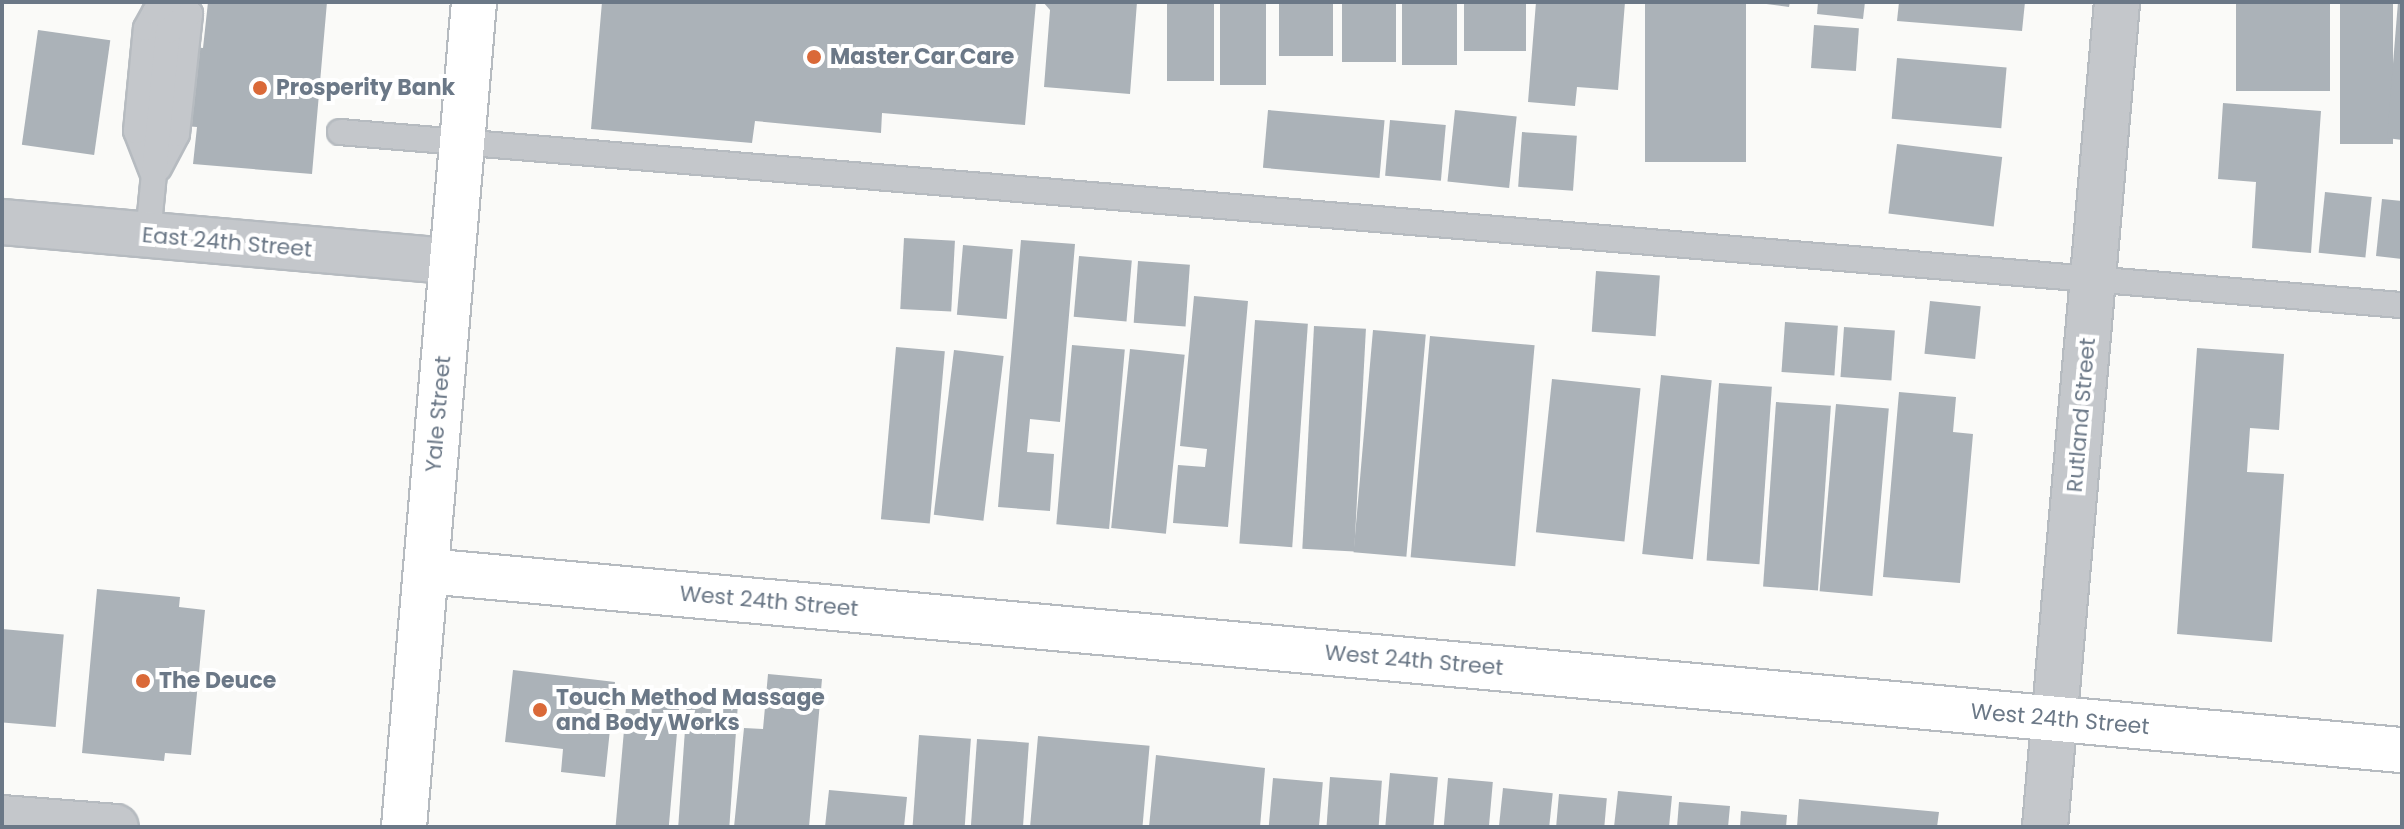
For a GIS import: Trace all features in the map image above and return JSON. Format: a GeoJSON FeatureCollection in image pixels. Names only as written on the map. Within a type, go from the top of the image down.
{"type":"FeatureCollection","features":[{"type":"Feature","properties":{"kind":"street","name":"Yale Street"},"geometry":{"type":"LineString","coordinates":[[404,827],[474,2]]}},
{"type":"Feature","properties":{"kind":"street","name":"Rutland Street"},"geometry":{"type":"LineString","coordinates":[[2045,827],[2117,2]]}},
{"type":"Feature","properties":{"kind":"street","name":"East 24th Street"},"geometry":{"type":"LineString","coordinates":[[2,222],[451,261]]}},
{"type":"Feature","properties":{"kind":"street","name":"West 24th Street"},"geometry":{"type":"LineString","coordinates":[[426,571],[2402,750]]}},
{"type":"Feature","properties":{"kind":"street"},"geometry":{"type":"LineString","coordinates":[[2,818],[116,827]]}},
{"type":"Feature","properties":{"kind":"lane"},"geometry":{"type":"LineString","coordinates":[[148,235],[168,31],[190,14]]}},
{"type":"Feature","properties":{"kind":"lane"},"geometry":{"type":"LineString","coordinates":[[340,132],[2402,305]]}},
{"type":"Feature","properties":{"kind":"building","name":"Prosperity Bank"},"geometry":{"type":"Polygon","coordinates":[[[208,2],[327,2],[312,174],[193,164],[197,127],[132,122],[139,42],[203,48],[208,2]]]}},
{"type":"Feature","properties":{"kind":"building","name":"Master Car Care"},"geometry":{"type":"Polygon","coordinates":[[[602,2],[1036,2],[1025,125],[882,113],[881,133],[755,121],[752,143],[591,129],[602,2]]]}},
{"type":"Feature","properties":{"kind":"building"},"geometry":{"type":"Polygon","coordinates":[[[1043,2],[1137,2],[1130,94],[1044,87],[1050,10],[1043,2]]]}},
{"type":"Feature","properties":{"kind":"building"},"geometry":{"type":"Polygon","coordinates":[[[1167,2],[1214,2],[1214,81],[1167,81],[1167,2]]]}},
{"type":"Feature","properties":{"kind":"building"},"geometry":{"type":"Polygon","coordinates":[[[1220,2],[1266,2],[1266,85],[1220,85],[1220,2]]]}},
{"type":"Feature","properties":{"kind":"building"},"geometry":{"type":"Polygon","coordinates":[[[1279,2],[1333,2],[1333,56],[1279,56],[1279,2]]]}},
{"type":"Feature","properties":{"kind":"building"},"geometry":{"type":"Polygon","coordinates":[[[1342,2],[1396,2],[1396,62],[1342,62],[1342,2]]]}},
{"type":"Feature","properties":{"kind":"building"},"geometry":{"type":"Polygon","coordinates":[[[1402,2],[1457,2],[1457,65],[1402,65],[1402,2]]]}},
{"type":"Feature","properties":{"kind":"building"},"geometry":{"type":"Polygon","coordinates":[[[1464,2],[1526,2],[1526,51],[1464,51],[1464,2]]]}},
{"type":"Feature","properties":{"kind":"building"},"geometry":{"type":"Polygon","coordinates":[[[1536,2],[1625,2],[1618,90],[1577,87],[1575,106],[1528,102],[1536,2]]]}},
{"type":"Feature","properties":{"kind":"building"},"geometry":{"type":"Polygon","coordinates":[[[1645,2],[1746,2],[1746,162],[1645,162],[1645,2]]]}},
{"type":"Feature","properties":{"kind":"building"},"geometry":{"type":"Polygon","coordinates":[[[1751,2],[1790,2],[1789,7],[1751,2]]]}},
{"type":"Feature","properties":{"kind":"building"},"geometry":{"type":"Polygon","coordinates":[[[1818,2],[1865,2],[1863,19],[1817,14],[1818,2]]]}},
{"type":"Feature","properties":{"kind":"building"},"geometry":{"type":"Polygon","coordinates":[[[1899,2],[2025,2],[2022,31],[1897,21],[1899,2]]]}},
{"type":"Feature","properties":{"kind":"building"},"geometry":{"type":"Polygon","coordinates":[[[2236,2],[2330,2],[2330,91],[2236,91],[2236,2]]]}},
{"type":"Feature","properties":{"kind":"building"},"geometry":{"type":"Polygon","coordinates":[[[2340,2],[2393,2],[2393,144],[2340,144],[2340,2]]]}},
{"type":"Feature","properties":{"kind":"building"},"geometry":{"type":"Polygon","coordinates":[[[2398,2],[2402,2],[2402,140],[2387,138],[2398,2]]]}},
{"type":"Feature","properties":{"kind":"building"},"geometry":{"type":"Polygon","coordinates":[[[1814,25],[1859,28],[1856,71],[1811,68],[1814,25]]]}},
{"type":"Feature","properties":{"kind":"building"},"geometry":{"type":"Polygon","coordinates":[[[38,30],[110,40],[94,155],[22,145],[38,30]]]}},
{"type":"Feature","properties":{"kind":"building"},"geometry":{"type":"Polygon","coordinates":[[[1897,58],[2007,68],[2001,128],[1892,119],[1897,58]]]}},
{"type":"Feature","properties":{"kind":"building"},"geometry":{"type":"Polygon","coordinates":[[[2223,103],[2321,111],[2311,253],[2252,248],[2256,182],[2218,179],[2223,103]]]}},
{"type":"Feature","properties":{"kind":"building"},"geometry":{"type":"Polygon","coordinates":[[[1268,110],[1385,120],[1379,178],[1263,168],[1268,110]]]}},
{"type":"Feature","properties":{"kind":"building"},"geometry":{"type":"Polygon","coordinates":[[[1455,110],[1517,116],[1509,188],[1447,182],[1455,110]]]}},
{"type":"Feature","properties":{"kind":"building"},"geometry":{"type":"Polygon","coordinates":[[[1390,120],[1446,125],[1441,181],[1385,176],[1390,120]]]}},
{"type":"Feature","properties":{"kind":"building"},"geometry":{"type":"Polygon","coordinates":[[[1522,132],[1577,136],[1573,191],[1518,187],[1522,132]]]}},
{"type":"Feature","properties":{"kind":"building"},"geometry":{"type":"Polygon","coordinates":[[[1897,144],[2002,157],[1994,226],[1888,213],[1897,144]]]}},
{"type":"Feature","properties":{"kind":"building"},"geometry":{"type":"Polygon","coordinates":[[[2325,192],[2372,197],[2365,258],[2319,253],[2325,192]]]}},
{"type":"Feature","properties":{"kind":"building"},"geometry":{"type":"Polygon","coordinates":[[[2382,199],[2402,201],[2402,259],[2376,256],[2382,199]]]}},
{"type":"Feature","properties":{"kind":"building"},"geometry":{"type":"Polygon","coordinates":[[[904,238],[955,241],[951,312],[900,309],[904,238]]]}},
{"type":"Feature","properties":{"kind":"building"},"geometry":{"type":"Polygon","coordinates":[[[1021,240],[1075,244],[1060,422],[1030,419],[1027,452],[1054,454],[1050,511],[998,507],[1021,240]]]}},
{"type":"Feature","properties":{"kind":"building"},"geometry":{"type":"Polygon","coordinates":[[[963,245],[1013,249],[1007,319],[957,315],[963,245]]]}},
{"type":"Feature","properties":{"kind":"building"},"geometry":{"type":"Polygon","coordinates":[[[1079,256],[1132,261],[1126,321],[1074,317],[1079,256]]]}},
{"type":"Feature","properties":{"kind":"building"},"geometry":{"type":"Polygon","coordinates":[[[1138,261],[1190,265],[1186,326],[1134,323],[1138,261]]]}},
{"type":"Feature","properties":{"kind":"building"},"geometry":{"type":"Polygon","coordinates":[[[1596,271],[1660,275],[1656,336],[1592,332],[1596,271]]]}},
{"type":"Feature","properties":{"kind":"building"},"geometry":{"type":"Polygon","coordinates":[[[1194,296],[1248,301],[1228,527],[1173,523],[1178,465],[1205,467],[1207,449],[1180,446],[1194,296]]]}},
{"type":"Feature","properties":{"kind":"building"},"geometry":{"type":"Polygon","coordinates":[[[1930,301],[1981,306],[1975,359],[1924,354],[1930,301]]]}},
{"type":"Feature","properties":{"kind":"building"},"geometry":{"type":"Polygon","coordinates":[[[1255,320],[1308,324],[1292,547],[1239,543],[1255,320]]]}},
{"type":"Feature","properties":{"kind":"building"},"geometry":{"type":"Polygon","coordinates":[[[1785,322],[1838,326],[1834,376],[1782,372],[1785,322]]]}},
{"type":"Feature","properties":{"kind":"building"},"geometry":{"type":"Polygon","coordinates":[[[1314,326],[1366,329],[1354,551],[1302,549],[1314,326]]]}},
{"type":"Feature","properties":{"kind":"building"},"geometry":{"type":"Polygon","coordinates":[[[1844,327],[1895,331],[1891,380],[1841,377],[1844,327]]]}},
{"type":"Feature","properties":{"kind":"building"},"geometry":{"type":"Polygon","coordinates":[[[1373,330],[1426,335],[1406,557],[1354,552],[1373,330]]]}},
{"type":"Feature","properties":{"kind":"building"},"geometry":{"type":"Polygon","coordinates":[[[1430,336],[1535,345],[1515,566],[1411,557],[1430,336]]]}},
{"type":"Feature","properties":{"kind":"building"},"geometry":{"type":"Polygon","coordinates":[[[1072,345],[1125,350],[1109,529],[1056,524],[1072,345]]]}},
{"type":"Feature","properties":{"kind":"building"},"geometry":{"type":"Polygon","coordinates":[[[896,347],[945,351],[930,524],[881,519],[896,347]]]}},
{"type":"Feature","properties":{"kind":"building"},"geometry":{"type":"Polygon","coordinates":[[[2197,348],[2284,354],[2279,430],[2250,428],[2247,472],[2284,474],[2272,642],[2177,634],[2197,348]]]}},
{"type":"Feature","properties":{"kind":"building"},"geometry":{"type":"Polygon","coordinates":[[[1130,349],[1185,355],[1166,534],[1111,528],[1130,349]]]}},
{"type":"Feature","properties":{"kind":"building"},"geometry":{"type":"Polygon","coordinates":[[[954,350],[1004,356],[983,521],[934,515],[954,350]]]}},
{"type":"Feature","properties":{"kind":"building"},"geometry":{"type":"Polygon","coordinates":[[[1661,375],[1712,380],[1693,559],[1642,554],[1661,375]]]}},
{"type":"Feature","properties":{"kind":"building"},"geometry":{"type":"Polygon","coordinates":[[[1552,379],[1641,388],[1624,541],[1536,532],[1552,379]]]}},
{"type":"Feature","properties":{"kind":"building"},"geometry":{"type":"Polygon","coordinates":[[[1719,383],[1772,387],[1759,564],[1707,561],[1719,383]]]}},
{"type":"Feature","properties":{"kind":"building"},"geometry":{"type":"Polygon","coordinates":[[[1899,392],[1956,397],[1953,432],[1973,434],[1960,583],[1883,577],[1899,392]]]}},
{"type":"Feature","properties":{"kind":"building"},"geometry":{"type":"Polygon","coordinates":[[[1776,402],[1831,406],[1818,590],[1763,587],[1776,402]]]}},
{"type":"Feature","properties":{"kind":"building"},"geometry":{"type":"Polygon","coordinates":[[[1836,404],[1889,409],[1872,596],[1820,591],[1836,404]]]}},
{"type":"Feature","properties":{"kind":"building","name":"The Deuce"},"geometry":{"type":"Polygon","coordinates":[[[97,589],[180,597],[179,607],[205,610],[191,755],[165,753],[164,761],[82,753],[97,589]]]}},
{"type":"Feature","properties":{"kind":"building"},"geometry":{"type":"Polygon","coordinates":[[[2,629],[64,634],[56,727],[2,722],[2,629]]]}},
{"type":"Feature","properties":{"kind":"building"},"geometry":{"type":"Polygon","coordinates":[[[513,670],[615,682],[605,777],[561,772],[563,749],[505,742],[513,670]]]}},
{"type":"Feature","properties":{"kind":"building"},"geometry":{"type":"Polygon","coordinates":[[[768,674],[822,679],[809,827],[734,827],[744,728],[763,729],[768,674]]]}},
{"type":"Feature","properties":{"kind":"building"},"geometry":{"type":"Polygon","coordinates":[[[627,696],[680,701],[669,827],[616,827],[627,696]]]}},
{"type":"Feature","properties":{"kind":"building"},"geometry":{"type":"Polygon","coordinates":[[[687,701],[738,705],[729,827],[678,827],[687,701]]]}},
{"type":"Feature","properties":{"kind":"building"},"geometry":{"type":"Polygon","coordinates":[[[919,735],[971,739],[965,827],[913,827],[919,735]]]}},
{"type":"Feature","properties":{"kind":"building"},"geometry":{"type":"Polygon","coordinates":[[[1038,736],[1150,746],[1142,827],[1030,827],[1038,736]]]}},
{"type":"Feature","properties":{"kind":"building"},"geometry":{"type":"Polygon","coordinates":[[[977,739],[1029,743],[1023,827],[971,827],[977,739]]]}},
{"type":"Feature","properties":{"kind":"building"},"geometry":{"type":"Polygon","coordinates":[[[1156,755],[1265,768],[1260,827],[1149,827],[1156,755]]]}},
{"type":"Feature","properties":{"kind":"building"},"geometry":{"type":"Polygon","coordinates":[[[1390,773],[1438,777],[1433,827],[1385,827],[1390,773]]]}},
{"type":"Feature","properties":{"kind":"building"},"geometry":{"type":"Polygon","coordinates":[[[1330,777],[1382,781],[1379,827],[1327,827],[1330,777]]]}},
{"type":"Feature","properties":{"kind":"building"},"geometry":{"type":"Polygon","coordinates":[[[1273,778],[1323,782],[1319,827],[1269,827],[1273,778]]]}},
{"type":"Feature","properties":{"kind":"building"},"geometry":{"type":"Polygon","coordinates":[[[1448,778],[1493,782],[1489,827],[1444,827],[1448,778]]]}},
{"type":"Feature","properties":{"kind":"building"},"geometry":{"type":"Polygon","coordinates":[[[1503,788],[1553,793],[1549,827],[1499,827],[1503,788]]]}},
{"type":"Feature","properties":{"kind":"building"},"geometry":{"type":"Polygon","coordinates":[[[829,790],[907,797],[904,827],[825,827],[829,790]]]}},
{"type":"Feature","properties":{"kind":"building"},"geometry":{"type":"Polygon","coordinates":[[[1618,791],[1672,796],[1669,827],[1614,827],[1618,791]]]}},
{"type":"Feature","properties":{"kind":"building"},"geometry":{"type":"Polygon","coordinates":[[[1559,794],[1607,798],[1604,827],[1556,827],[1559,794]]]}},
{"type":"Feature","properties":{"kind":"building"},"geometry":{"type":"Polygon","coordinates":[[[1799,799],[1939,812],[1937,827],[1797,827],[1799,799]]]}},
{"type":"Feature","properties":{"kind":"building"},"geometry":{"type":"Polygon","coordinates":[[[1679,802],[1730,806],[1728,827],[1677,827],[1679,802]]]}},
{"type":"Feature","properties":{"kind":"building"},"geometry":{"type":"Polygon","coordinates":[[[1741,811],[1787,815],[1786,827],[1740,827],[1741,811]]]}},
{"type":"Feature","properties":{"kind":"place","name":"Master Car Care"},"geometry":{"type":"Point","coordinates":[814,57]}},
{"type":"Feature","properties":{"kind":"place","name":"Prosperity Bank"},"geometry":{"type":"Point","coordinates":[260,88]}},
{"type":"Feature","properties":{"kind":"place","name":"The Deuce"},"geometry":{"type":"Point","coordinates":[143,681]}},
{"type":"Feature","properties":{"kind":"place","name":"Touch Method Massage and Body Works"},"geometry":{"type":"Point","coordinates":[540,710]}}]}
